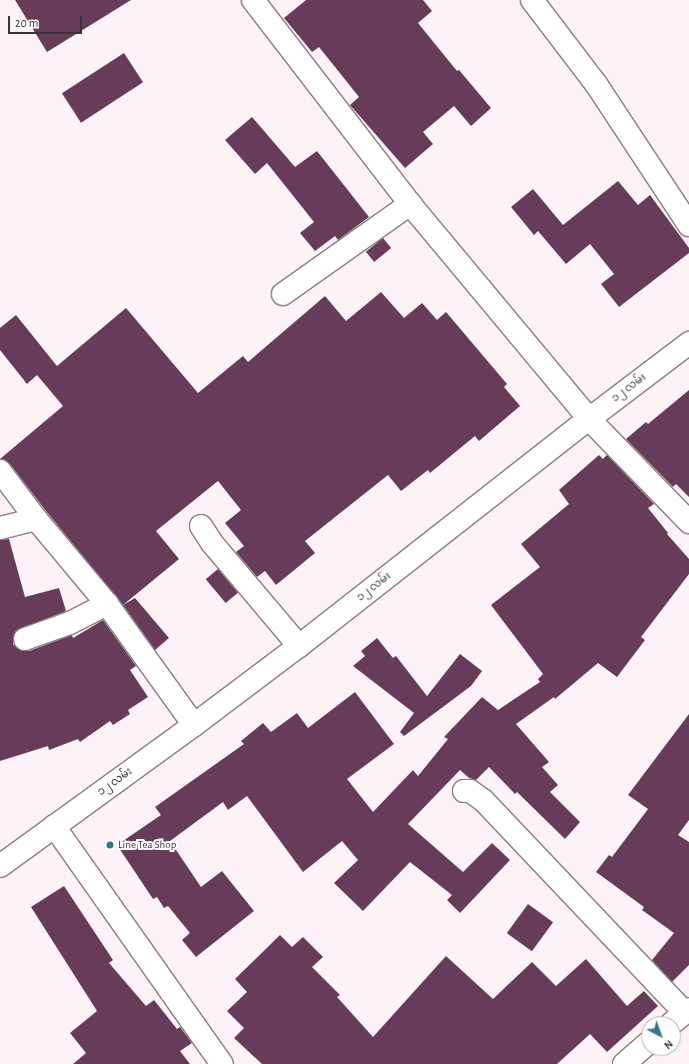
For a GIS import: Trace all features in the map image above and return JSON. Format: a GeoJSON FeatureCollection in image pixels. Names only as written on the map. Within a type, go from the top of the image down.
{"type":"FeatureCollection","features":[{"type":"Feature","properties":{"kind":"street"},"geometry":{"type":"LineString","coordinates":[[253,0],[410,204],[589,418],[689,522]]}},
{"type":"Feature","properties":{"kind":"street"},"geometry":{"type":"LineString","coordinates":[[532,0],[596,84],[689,225]]}},
{"type":"Feature","properties":{"kind":"street"},"geometry":{"type":"LineString","coordinates":[[283,294],[410,204]]}},
{"type":"Feature","properties":{"kind":"street","name":"၁၂ လမ်း"},"geometry":{"type":"LineString","coordinates":[[0,866],[194,725],[299,646],[589,418],[689,343]]}},
{"type":"Feature","properties":{"kind":"street"},"geometry":{"type":"LineString","coordinates":[[0,472],[107,604],[194,725]]}},
{"type":"Feature","properties":{"kind":"street"},"geometry":{"type":"LineString","coordinates":[[0,528],[36,518]]}},
{"type":"Feature","properties":{"kind":"street"},"geometry":{"type":"LineString","coordinates":[[201,526],[212,543],[299,646]]}},
{"type":"Feature","properties":{"kind":"street"},"geometry":{"type":"LineString","coordinates":[[24,639],[70,623],[107,604]]}},
{"type":"Feature","properties":{"kind":"street"},"geometry":{"type":"LineString","coordinates":[[464,791],[470,791],[488,804],[681,1015]]}},
{"type":"Feature","properties":{"kind":"street"},"geometry":{"type":"LineString","coordinates":[[54,826],[222,1064]]}},
{"type":"Feature","properties":{"kind":"street"},"geometry":{"type":"LineString","coordinates":[[624,1064],[641,1049]]}},
{"type":"Feature","properties":{"kind":"building"},"geometry":{"type":"Polygon","coordinates":[[[15,0],[131,0],[47,52],[15,0]]]}},
{"type":"Feature","properties":{"kind":"building"},"geometry":{"type":"Polygon","coordinates":[[[306,0],[423,0],[432,11],[418,23],[457,71],[459,70],[491,108],[471,126],[454,106],[423,132],[433,144],[405,168],[350,105],[359,97],[319,47],[312,52],[284,18],[306,0]]]}},
{"type":"Feature","properties":{"kind":"building"},"geometry":{"type":"Polygon","coordinates":[[[124,53],[143,82],[81,123],[62,93],[124,53]]]}},
{"type":"Feature","properties":{"kind":"building"},"geometry":{"type":"Polygon","coordinates":[[[252,117],[295,167],[317,151],[369,217],[338,240],[335,236],[315,251],[300,233],[314,222],[267,163],[255,174],[225,140],[252,117]]]}},
{"type":"Feature","properties":{"kind":"building"},"geometry":{"type":"Polygon","coordinates":[[[618,181],[638,205],[650,195],[689,248],[689,253],[619,307],[601,284],[614,274],[590,244],[566,264],[538,231],[534,235],[511,207],[533,189],[563,225],[618,181]]]}},
{"type":"Feature","properties":{"kind":"building"},"geometry":{"type":"Polygon","coordinates":[[[383,238],[391,248],[374,262],[366,252],[383,238]]]}},
{"type":"Feature","properties":{"kind":"building"},"geometry":{"type":"Polygon","coordinates":[[[381,292],[404,318],[422,303],[437,320],[446,312],[507,384],[504,387],[520,406],[479,441],[475,436],[430,473],[428,470],[401,491],[388,475],[305,541],[315,553],[276,585],[265,571],[257,577],[236,552],[244,546],[225,523],[241,510],[218,481],[156,531],[179,559],[123,605],[46,511],[10,464],[0,459],[63,406],[37,375],[27,384],[0,350],[0,328],[16,315],[57,366],[126,308],[198,393],[243,356],[248,362],[325,296],[346,321],[381,292]]]}},
{"type":"Feature","properties":{"kind":"building"},"geometry":{"type":"Polygon","coordinates":[[[689,390],[689,497],[676,484],[673,487],[626,439],[646,422],[648,424],[689,390]]]}},
{"type":"Feature","properties":{"kind":"building"},"geometry":{"type":"Polygon","coordinates":[[[599,455],[603,459],[607,455],[654,504],[648,508],[668,533],[667,534],[689,559],[689,574],[641,637],[645,640],[617,677],[598,663],[555,699],[554,697],[516,724],[549,762],[542,767],[558,785],[550,792],[580,822],[565,839],[517,792],[515,794],[489,767],[476,780],[469,778],[460,770],[408,824],[463,872],[492,843],[510,860],[460,913],[447,900],[452,895],[410,862],[363,911],[334,883],[358,860],[342,841],[303,872],[247,796],[228,810],[223,802],[170,841],[201,887],[222,871],[254,911],[196,957],[182,940],[190,933],[168,906],[164,908],[157,897],[153,899],[117,845],[161,815],[155,807],[244,744],[241,741],[263,723],[271,732],[297,713],[308,728],[355,692],[394,744],[347,779],[373,812],[413,770],[418,776],[448,739],[444,737],[482,697],[498,710],[540,682],[538,679],[543,674],[491,605],[540,567],[521,544],[569,504],[559,490],[599,455]]]}},
{"type":"Feature","properties":{"kind":"building"},"geometry":{"type":"Polygon","coordinates":[[[9,539],[25,597],[59,588],[66,611],[16,631],[13,637],[13,644],[22,651],[29,651],[72,635],[73,638],[103,620],[136,666],[130,670],[148,697],[128,710],[130,714],[113,725],[110,721],[80,742],[78,739],[49,750],[48,746],[0,761],[0,540],[9,539]]]}},
{"type":"Feature","properties":{"kind":"building"},"geometry":{"type":"Polygon","coordinates":[[[218,569],[238,593],[226,603],[206,579],[218,569]]]}},
{"type":"Feature","properties":{"kind":"building"},"geometry":{"type":"Polygon","coordinates":[[[135,598],[169,638],[155,650],[123,605],[135,598]]]}},
{"type":"Feature","properties":{"kind":"building"},"geometry":{"type":"Polygon","coordinates":[[[377,638],[393,658],[396,656],[427,696],[460,654],[482,671],[471,686],[404,736],[400,732],[414,713],[353,666],[365,656],[361,651],[377,638]]]}},
{"type":"Feature","properties":{"kind":"building"},"geometry":{"type":"Polygon","coordinates":[[[689,714],[689,820],[678,835],[689,842],[689,965],[672,982],[652,960],[674,933],[642,910],[644,907],[596,872],[609,855],[612,857],[648,809],[628,795],[689,714]]]}},
{"type":"Feature","properties":{"kind":"building"},"geometry":{"type":"Polygon","coordinates":[[[64,886],[113,960],[109,963],[146,1006],[154,1000],[177,1029],[180,1027],[192,1043],[180,1051],[190,1064],[73,1064],[86,1053],[70,1033],[97,1011],[31,907],[64,886]]]}},
{"type":"Feature","properties":{"kind":"building"},"geometry":{"type":"Polygon","coordinates":[[[528,904],[553,922],[532,951],[507,933],[528,904]]]}},
{"type":"Feature","properties":{"kind":"building"},"geometry":{"type":"Polygon","coordinates":[[[280,935],[292,947],[303,937],[323,957],[312,967],[340,995],[337,997],[373,1037],[446,956],[493,999],[532,962],[556,986],[586,959],[627,1006],[644,991],[658,1006],[647,1016],[641,1016],[641,1021],[607,1052],[590,1034],[557,1064],[262,1064],[234,1038],[244,1028],[227,1011],[247,992],[235,979],[280,935]]]}},
{"type":"Feature","properties":{"kind":"place","name":"Line Tea Shop"},"geometry":{"type":"Point","coordinates":[110,845]}}]}
